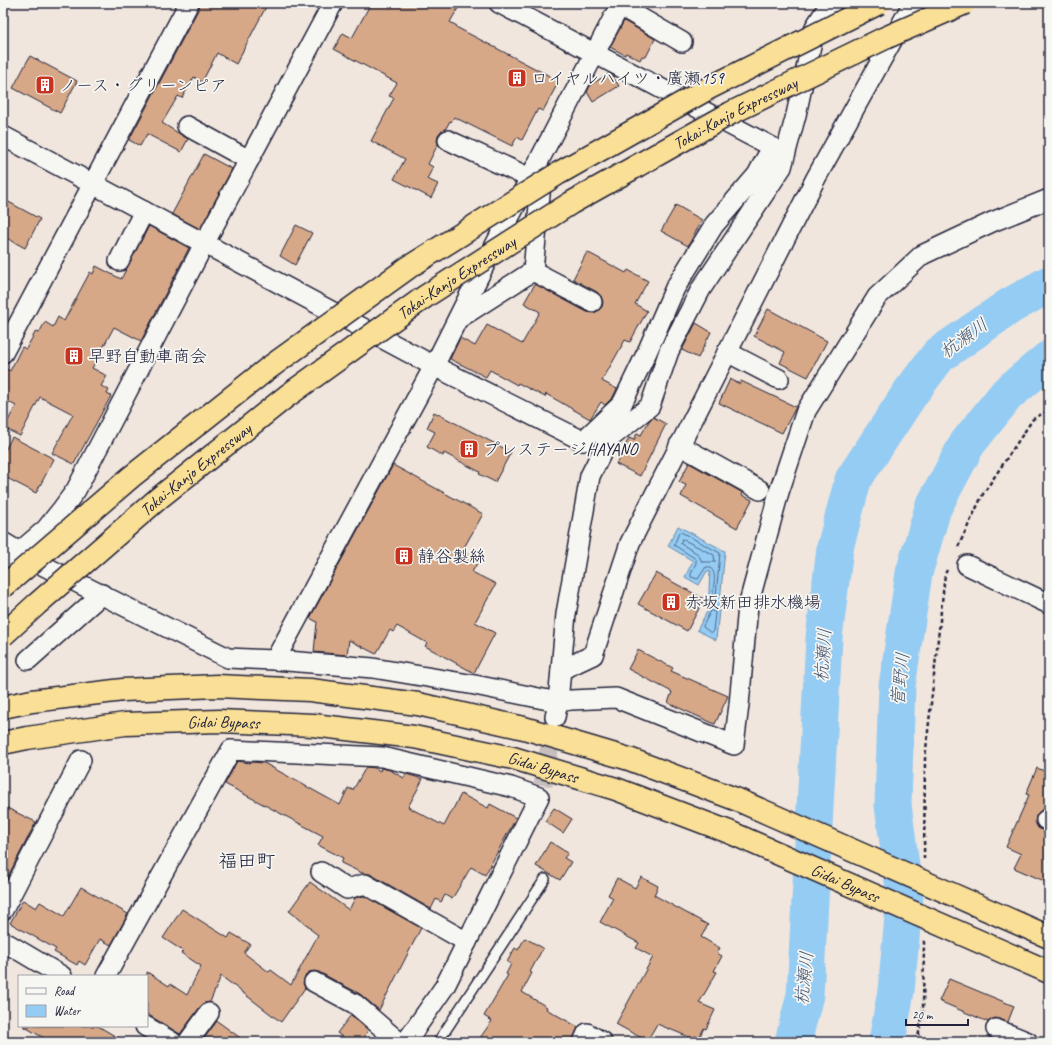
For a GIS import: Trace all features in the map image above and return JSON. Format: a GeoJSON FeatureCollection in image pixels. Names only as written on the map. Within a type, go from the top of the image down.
{"type":"FeatureCollection","features":[{"type":"Feature","properties":{"kind":"highway","name":"Tokai-Kanjo Expressway"},"geometry":{"type":"LineString","coordinates":[[3,587],[131,477],[266,370],[409,268],[559,173],[709,88],[879,3]]}},
{"type":"Feature","properties":{"kind":"highway","name":"Tokai-Kanjo Expressway"},"geometry":{"type":"LineString","coordinates":[[3,635],[165,493],[287,396],[426,296],[571,204],[731,113],[884,38],[965,3]]}},
{"type":"Feature","properties":{"kind":"highway","name":"Gidai Bypass"},"geometry":{"type":"LineString","coordinates":[[3,707],[32,701],[123,690],[217,686],[310,690],[418,704],[524,728],[628,759],[738,800],[1049,937]]}},
{"type":"Feature","properties":{"kind":"highway","name":"Gidai Bypass"},"geometry":{"type":"LineString","coordinates":[[3,743],[27,738],[125,724],[219,721],[312,725],[406,736],[513,758],[616,789],[729,832],[1049,972]]}},
{"type":"Feature","properties":{"kind":"street"},"geometry":{"type":"LineString","coordinates":[[3,353],[189,3]]}},
{"type":"Feature","properties":{"kind":"street"},"geometry":{"type":"LineString","coordinates":[[3,568],[11,548],[46,529],[76,490],[204,244],[333,3]]}},
{"type":"Feature","properties":{"kind":"street"},"geometry":{"type":"LineString","coordinates":[[499,3],[772,147],[757,175],[714,225],[675,288],[622,404],[608,440],[590,476],[566,614],[556,709]]}},
{"type":"Feature","properties":{"kind":"street"},"geometry":{"type":"LineString","coordinates":[[608,440],[650,406],[669,351],[701,289],[782,167],[796,115],[815,27],[829,5],[832,3]]}},
{"type":"Feature","properties":{"kind":"street"},"geometry":{"type":"LineString","coordinates":[[561,670],[593,655],[630,543],[816,178],[913,3]]}},
{"type":"Feature","properties":{"kind":"street"},"geometry":{"type":"LineString","coordinates":[[276,660],[434,366],[621,4],[682,42]]}},
{"type":"Feature","properties":{"kind":"street"},"geometry":{"type":"LineString","coordinates":[[187,126],[249,160]]}},
{"type":"Feature","properties":{"kind":"street"},"geometry":{"type":"LineString","coordinates":[[3,136],[434,366],[583,440],[622,404]]}},
{"type":"Feature","properties":{"kind":"street"},"geometry":{"type":"LineString","coordinates":[[448,140],[530,178]]}},
{"type":"Feature","properties":{"kind":"street"},"geometry":{"type":"LineString","coordinates":[[533,271],[545,150]]}},
{"type":"Feature","properties":{"kind":"street"},"geometry":{"type":"LineString","coordinates":[[11,548],[228,658],[276,660],[373,668],[475,685],[556,709],[571,700],[616,698],[734,745],[748,606],[779,492],[806,412],[877,297],[922,255],[992,222],[1049,199]]}},
{"type":"Feature","properties":{"kind":"street"},"geometry":{"type":"LineString","coordinates":[[119,261],[144,212]]}},
{"type":"Feature","properties":{"kind":"street"},"geometry":{"type":"LineString","coordinates":[[533,271],[592,302]]}},
{"type":"Feature","properties":{"kind":"street"},"geometry":{"type":"LineString","coordinates":[[457,319],[533,271]]}},
{"type":"Feature","properties":{"kind":"street"},"geometry":{"type":"LineString","coordinates":[[727,352],[779,379]]}},
{"type":"Feature","properties":{"kind":"street"},"geometry":{"type":"LineString","coordinates":[[679,445],[760,490]]}},
{"type":"Feature","properties":{"kind":"street"},"geometry":{"type":"LineString","coordinates":[[967,565],[1049,604]]}},
{"type":"Feature","properties":{"kind":"street"},"geometry":{"type":"LineString","coordinates":[[28,660],[102,594]]}},
{"type":"Feature","properties":{"kind":"street"},"geometry":{"type":"LineString","coordinates":[[107,975],[231,750],[382,757],[511,787],[541,791],[445,986],[406,1042]]}},
{"type":"Feature","properties":{"kind":"street"},"geometry":{"type":"LineString","coordinates":[[3,910],[81,760]]}},
{"type":"Feature","properties":{"kind":"street"},"geometry":{"type":"LineString","coordinates":[[321,872],[347,889],[365,884],[467,942]]}},
{"type":"Feature","properties":{"kind":"street"},"geometry":{"type":"LineString","coordinates":[[3,941],[60,975]]}},
{"type":"Feature","properties":{"kind":"street"},"geometry":{"type":"LineString","coordinates":[[314,982],[355,1004],[400,1042]]}},
{"type":"Feature","properties":{"kind":"street"},"geometry":{"type":"LineString","coordinates":[[188,1042],[209,1014]]}},
{"type":"Feature","properties":{"kind":"street"},"geometry":{"type":"LineString","coordinates":[[147,1027],[172,1042]]}},
{"type":"Feature","properties":{"kind":"street"},"geometry":{"type":"LineString","coordinates":[[996,1029],[1028,1042]]}},
{"type":"Feature","properties":{"kind":"street"},"geometry":{"type":"LineString","coordinates":[[583,1042],[587,1033],[602,1042]]}},
{"type":"Feature","properties":{"kind":"lane"},"geometry":{"type":"LineString","coordinates":[[438,1042],[545,879]]}},
{"type":"Feature","properties":{"kind":"path"},"geometry":{"type":"LineString","coordinates":[[958,548],[983,494],[1033,419],[1049,410]]}},
{"type":"Feature","properties":{"kind":"path"},"geometry":{"type":"LineString","coordinates":[[924,862],[925,759],[945,574],[948,568]]}},
{"type":"Feature","properties":{"kind":"path"},"geometry":{"type":"LineString","coordinates":[[918,1042],[923,1013],[924,934]]}},
{"type":"Feature","properties":{"kind":"water"},"geometry":{"type":"Polygon","coordinates":[[[678,526],[725,551],[716,640],[697,630],[708,610],[710,572],[707,571],[699,585],[685,577],[693,561],[668,546],[678,526]]]}},
{"type":"Feature","properties":{"kind":"building"},"geometry":{"type":"Polygon","coordinates":[[[200,3],[268,3],[236,64],[217,53],[202,82],[194,77],[182,98],[178,96],[162,123],[188,139],[181,152],[147,134],[140,146],[129,140],[199,8],[200,3]]]}},
{"type":"Feature","properties":{"kind":"building"},"geometry":{"type":"Polygon","coordinates":[[[371,3],[461,3],[450,22],[457,26],[456,27],[559,81],[543,111],[538,109],[522,140],[517,137],[512,146],[454,117],[445,130],[441,131],[438,135],[438,144],[428,164],[433,167],[427,179],[438,184],[431,198],[394,179],[405,159],[371,141],[394,98],[389,96],[397,83],[334,49],[343,33],[352,38],[371,3]]]}},
{"type":"Feature","properties":{"kind":"building"},"geometry":{"type":"Polygon","coordinates":[[[624,21],[655,39],[646,57],[642,56],[640,60],[626,53],[625,55],[610,47],[624,21]]]}},
{"type":"Feature","properties":{"kind":"building","name":"ノース・グリーンピア"},"geometry":{"type":"Polygon","coordinates":[[[30,56],[77,81],[60,113],[13,88],[30,56]]]}},
{"type":"Feature","properties":{"kind":"building"},"geometry":{"type":"Polygon","coordinates":[[[609,74],[613,76],[619,86],[593,102],[587,92],[591,84],[609,74]]]}},
{"type":"Feature","properties":{"kind":"building"},"geometry":{"type":"Polygon","coordinates":[[[204,154],[232,169],[200,229],[172,214],[204,154]]]}},
{"type":"Feature","properties":{"kind":"building"},"geometry":{"type":"Polygon","coordinates":[[[3,199],[40,219],[25,248],[3,236],[3,199]]]}},
{"type":"Feature","properties":{"kind":"building"},"geometry":{"type":"Polygon","coordinates":[[[676,205],[702,220],[688,246],[661,231],[676,205]]]}},
{"type":"Feature","properties":{"kind":"building"},"geometry":{"type":"Polygon","coordinates":[[[296,225],[312,233],[295,265],[280,256],[296,225]]]}},
{"type":"Feature","properties":{"kind":"building"},"geometry":{"type":"Polygon","coordinates":[[[149,226],[189,248],[141,341],[114,327],[92,368],[107,376],[101,386],[109,390],[107,394],[111,396],[74,464],[52,453],[73,414],[40,397],[20,436],[4,428],[16,406],[3,399],[3,367],[10,371],[22,347],[26,349],[36,331],[39,333],[45,322],[53,327],[58,317],[64,321],[90,272],[93,274],[96,266],[121,279],[149,226]]]}},
{"type":"Feature","properties":{"kind":"building"},"geometry":{"type":"Polygon","coordinates":[[[587,252],[626,273],[628,270],[648,281],[635,304],[647,311],[630,342],[625,340],[602,381],[617,389],[613,397],[605,405],[601,402],[590,419],[546,394],[545,397],[518,383],[517,385],[490,370],[486,377],[450,359],[460,338],[475,346],[487,325],[522,344],[540,312],[524,303],[535,284],[587,312],[593,313],[598,311],[602,307],[603,302],[601,296],[597,292],[573,279],[587,252]]]}},
{"type":"Feature","properties":{"kind":"building"},"geometry":{"type":"Polygon","coordinates":[[[768,309],[827,341],[808,377],[780,363],[785,352],[754,336],[768,309]]]}},
{"type":"Feature","properties":{"kind":"building"},"geometry":{"type":"Polygon","coordinates":[[[696,323],[711,332],[698,358],[682,350],[696,323]]]}},
{"type":"Feature","properties":{"kind":"building"},"geometry":{"type":"Polygon","coordinates":[[[730,379],[740,384],[741,381],[796,407],[782,433],[719,403],[730,379]]]}},
{"type":"Feature","properties":{"kind":"building","name":"プレステージHAYANO"},"geometry":{"type":"Polygon","coordinates":[[[434,412],[511,452],[495,482],[479,474],[480,472],[444,453],[443,456],[427,447],[435,432],[427,428],[434,412]]]}},
{"type":"Feature","properties":{"kind":"building"},"geometry":{"type":"Polygon","coordinates":[[[653,417],[666,424],[640,476],[616,464],[629,438],[634,440],[637,433],[641,435],[653,417]]]}},
{"type":"Feature","properties":{"kind":"building"},"geometry":{"type":"Polygon","coordinates":[[[12,437],[54,459],[36,493],[3,476],[3,454],[12,437]]]}},
{"type":"Feature","properties":{"kind":"building"},"geometry":{"type":"Polygon","coordinates":[[[689,463],[743,493],[742,495],[752,500],[737,528],[681,496],[686,485],[679,482],[689,463]]]}},
{"type":"Feature","properties":{"kind":"building","name":"静谷製絲"},"geometry":{"type":"Polygon","coordinates":[[[393,465],[483,514],[462,551],[479,560],[472,572],[496,584],[475,622],[495,633],[474,673],[425,646],[427,643],[397,626],[393,632],[390,630],[376,654],[349,640],[347,655],[314,652],[317,622],[310,618],[393,465]]]}},
{"type":"Feature","properties":{"kind":"building","name":"赤坂新田排水機場"},"geometry":{"type":"Polygon","coordinates":[[[656,573],[704,599],[687,631],[638,604],[656,573]]]}},
{"type":"Feature","properties":{"kind":"building"},"geometry":{"type":"Polygon","coordinates":[[[638,650],[673,668],[671,671],[728,696],[715,724],[668,703],[672,692],[628,669],[638,650]]]}},
{"type":"Feature","properties":{"kind":"building"},"geometry":{"type":"Polygon","coordinates":[[[237,761],[264,763],[340,805],[348,788],[353,790],[366,767],[375,768],[380,771],[381,768],[390,770],[404,778],[406,774],[423,779],[408,807],[444,826],[461,794],[488,808],[490,804],[516,818],[485,875],[471,867],[452,899],[445,895],[441,902],[436,899],[431,909],[370,874],[362,873],[341,863],[343,858],[318,845],[323,836],[225,784],[237,761]]]}},
{"type":"Feature","properties":{"kind":"building"},"geometry":{"type":"Polygon","coordinates":[[[1037,768],[1049,773],[1049,809],[1043,809],[1039,812],[1036,816],[1035,822],[1038,828],[1049,832],[1049,883],[1014,868],[1021,854],[1006,847],[1029,795],[1026,794],[1037,768]]]}},
{"type":"Feature","properties":{"kind":"building"},"geometry":{"type":"Polygon","coordinates":[[[3,806],[36,822],[3,886],[3,806]]]}},
{"type":"Feature","properties":{"kind":"building"},"geometry":{"type":"Polygon","coordinates":[[[554,808],[572,819],[563,833],[545,821],[554,808]]]}},
{"type":"Feature","properties":{"kind":"building"},"geometry":{"type":"Polygon","coordinates":[[[550,842],[568,853],[564,858],[571,862],[560,880],[536,866],[550,842]]]}},
{"type":"Feature","properties":{"kind":"building"},"geometry":{"type":"Polygon","coordinates":[[[641,877],[658,886],[654,895],[708,925],[701,937],[720,948],[717,953],[722,956],[714,971],[717,972],[699,1003],[715,1010],[706,1029],[704,1028],[699,1038],[695,1036],[694,1039],[657,1024],[647,1041],[616,1024],[653,957],[636,948],[639,943],[600,922],[613,898],[608,895],[617,878],[635,888],[641,877]]]}},
{"type":"Feature","properties":{"kind":"building"},"geometry":{"type":"Polygon","coordinates":[[[310,882],[349,910],[355,898],[364,896],[421,928],[379,1010],[360,994],[319,972],[314,971],[309,972],[305,976],[303,983],[305,988],[281,1022],[221,976],[210,1002],[204,1003],[200,1007],[180,1034],[148,1015],[147,972],[187,995],[201,966],[181,953],[183,951],[163,938],[182,909],[228,938],[231,933],[250,944],[244,953],[269,972],[271,970],[291,985],[318,935],[289,911],[310,882]]]}},
{"type":"Feature","properties":{"kind":"building"},"geometry":{"type":"Polygon","coordinates":[[[81,887],[128,914],[111,945],[100,939],[85,965],[79,961],[77,965],[54,952],[56,949],[10,923],[23,900],[36,908],[40,902],[64,916],[81,887]]]}},
{"type":"Feature","properties":{"kind":"building"},"geometry":{"type":"Polygon","coordinates":[[[525,938],[543,948],[530,972],[532,973],[522,992],[547,1007],[546,1009],[578,1027],[572,1042],[477,1042],[492,1021],[484,1016],[508,975],[506,974],[511,964],[507,962],[515,948],[518,950],[525,938]]]}},
{"type":"Feature","properties":{"kind":"building"},"geometry":{"type":"Polygon","coordinates":[[[949,979],[1014,1006],[1008,1022],[995,1018],[988,1022],[939,1001],[949,979]]]}},
{"type":"Feature","properties":{"kind":"building"},"geometry":{"type":"Polygon","coordinates":[[[351,1015],[368,1030],[362,1042],[349,1042],[337,1033],[351,1015]]]}},
{"type":"Feature","properties":{"kind":"building"},"geometry":{"type":"Polygon","coordinates":[[[217,1021],[246,1042],[205,1042],[203,1040],[217,1021]]]}},
{"type":"Feature","properties":{"kind":"building"},"geometry":{"type":"Polygon","coordinates":[[[25,1027],[100,1027],[125,1042],[51,1042],[25,1027]]]}},
{"type":"Feature","properties":{"kind":"waterway","name":"杭瀬川"},"geometry":{"type":"LineString","coordinates":[[793,1042],[805,995],[824,638],[835,548],[853,480],[911,392],[939,355],[1010,306],[1049,284]]}},
{"type":"Feature","properties":{"kind":"waterway","name":"菅野川"},"geometry":{"type":"LineString","coordinates":[[887,1042],[896,991],[905,896],[893,805],[897,686],[914,573],[933,508],[967,444],[1007,394],[1049,359]]}},
{"type":"Feature","properties":{"kind":"tunnel"},"geometry":{"type":"LineString","coordinates":[[543,785],[554,722]]}},
{"type":"Feature","properties":{"kind":"place","name":"ロイヤルハイツ・廣瀬159"},"geometry":{"type":"Point","coordinates":[517,78]}},
{"type":"Feature","properties":{"kind":"place","name":"ノース・グリーンピア"},"geometry":{"type":"Point","coordinates":[45,85]}},
{"type":"Feature","properties":{"kind":"place","name":"早野自動車商会"},"geometry":{"type":"Point","coordinates":[74,356]}},
{"type":"Feature","properties":{"kind":"place","name":"プレステージHAYANO"},"geometry":{"type":"Point","coordinates":[469,449]}},
{"type":"Feature","properties":{"kind":"place","name":"静谷製絲"},"geometry":{"type":"Point","coordinates":[404,556]}},
{"type":"Feature","properties":{"kind":"place","name":"赤坂新田排水機場"},"geometry":{"type":"Point","coordinates":[671,602]}},
{"type":"Feature","properties":{"kind":"district","name":"福田町"},"geometry":{"type":"Point","coordinates":[247,861]}}]}
